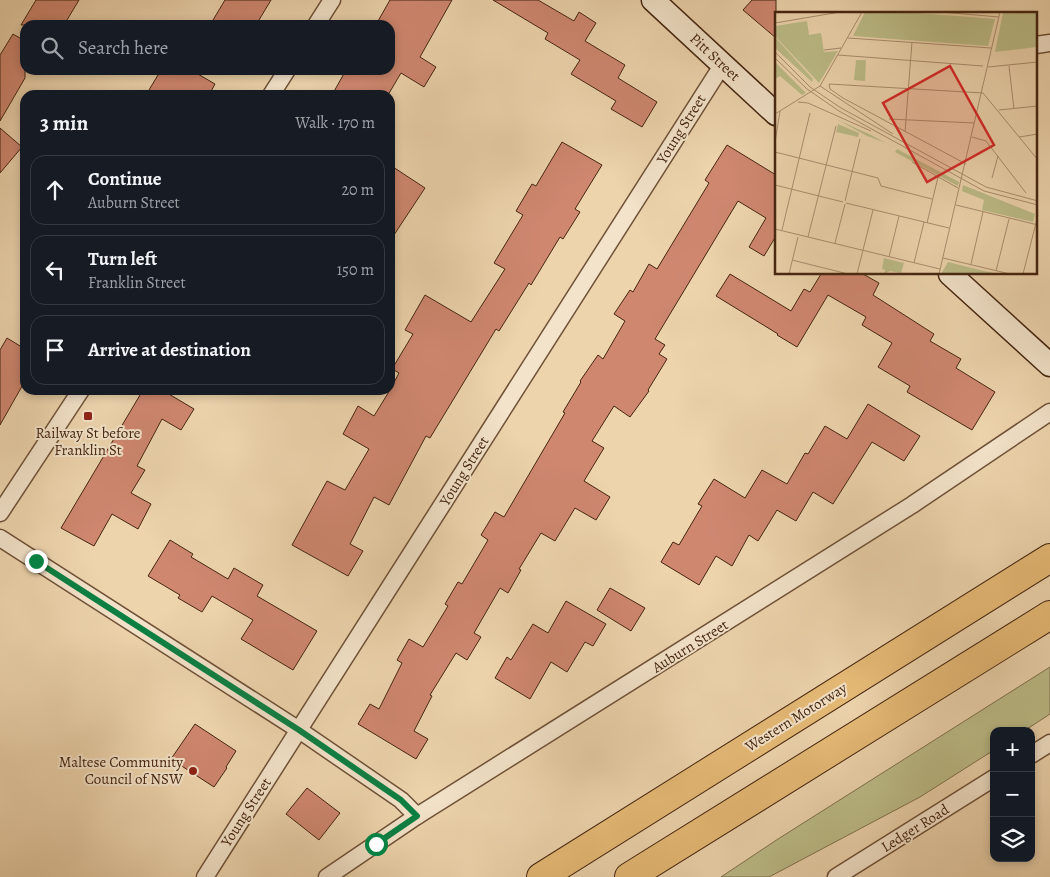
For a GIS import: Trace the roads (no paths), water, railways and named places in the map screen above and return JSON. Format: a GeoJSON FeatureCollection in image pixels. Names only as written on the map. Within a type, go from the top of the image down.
{"type":"FeatureCollection","features":[{"type":"Feature","properties":{"kind":"highway","name":"Western Motorway"},"geometry":{"type":"LineString","coordinates":[[541,877],[1050,558]]}},
{"type":"Feature","properties":{"kind":"highway"},"geometry":{"type":"LineString","coordinates":[[629,877],[1050,615]]}},
{"type":"Feature","properties":{"kind":"main road","name":"Pitt Street"},"geometry":{"type":"LineString","coordinates":[[653,0],[775,113]]}},
{"type":"Feature","properties":{"kind":"main road"},"geometry":{"type":"LineString","coordinates":[[951,275],[1050,365]]}},
{"type":"Feature","properties":{"kind":"street"},"geometry":{"type":"LineString","coordinates":[[319,20],[332,0]]}},
{"type":"Feature","properties":{"kind":"street","name":"Young Street"},"geometry":{"type":"LineString","coordinates":[[204,877],[723,64]]}},
{"type":"Feature","properties":{"kind":"street"},"geometry":{"type":"LineString","coordinates":[[274,90],[284,75]]}},
{"type":"Feature","properties":{"kind":"street"},"geometry":{"type":"LineString","coordinates":[[0,513],[78,395]]}},
{"type":"Feature","properties":{"kind":"street","name":"Auburn Street"},"geometry":{"type":"LineString","coordinates":[[327,877],[417,816],[855,541],[1050,412]]}},
{"type":"Feature","properties":{"kind":"street"},"geometry":{"type":"LineString","coordinates":[[0,538],[299,730],[401,800],[417,816]]}},
{"type":"Feature","properties":{"kind":"street"},"geometry":{"type":"LineString","coordinates":[[1035,752],[1050,743]]}},
{"type":"Feature","properties":{"kind":"street","name":"Ledger Road"},"geometry":{"type":"LineString","coordinates":[[836,877],[990,781]]}},
{"type":"Feature","properties":{"kind":"place","name":"Railway St before Franklin St"},"geometry":{"type":"Point","coordinates":[88,416]}},
{"type":"Feature","properties":{"kind":"place","name":"Maltese Community Council of NSW"},"geometry":{"type":"Point","coordinates":[193,771]}}]}
